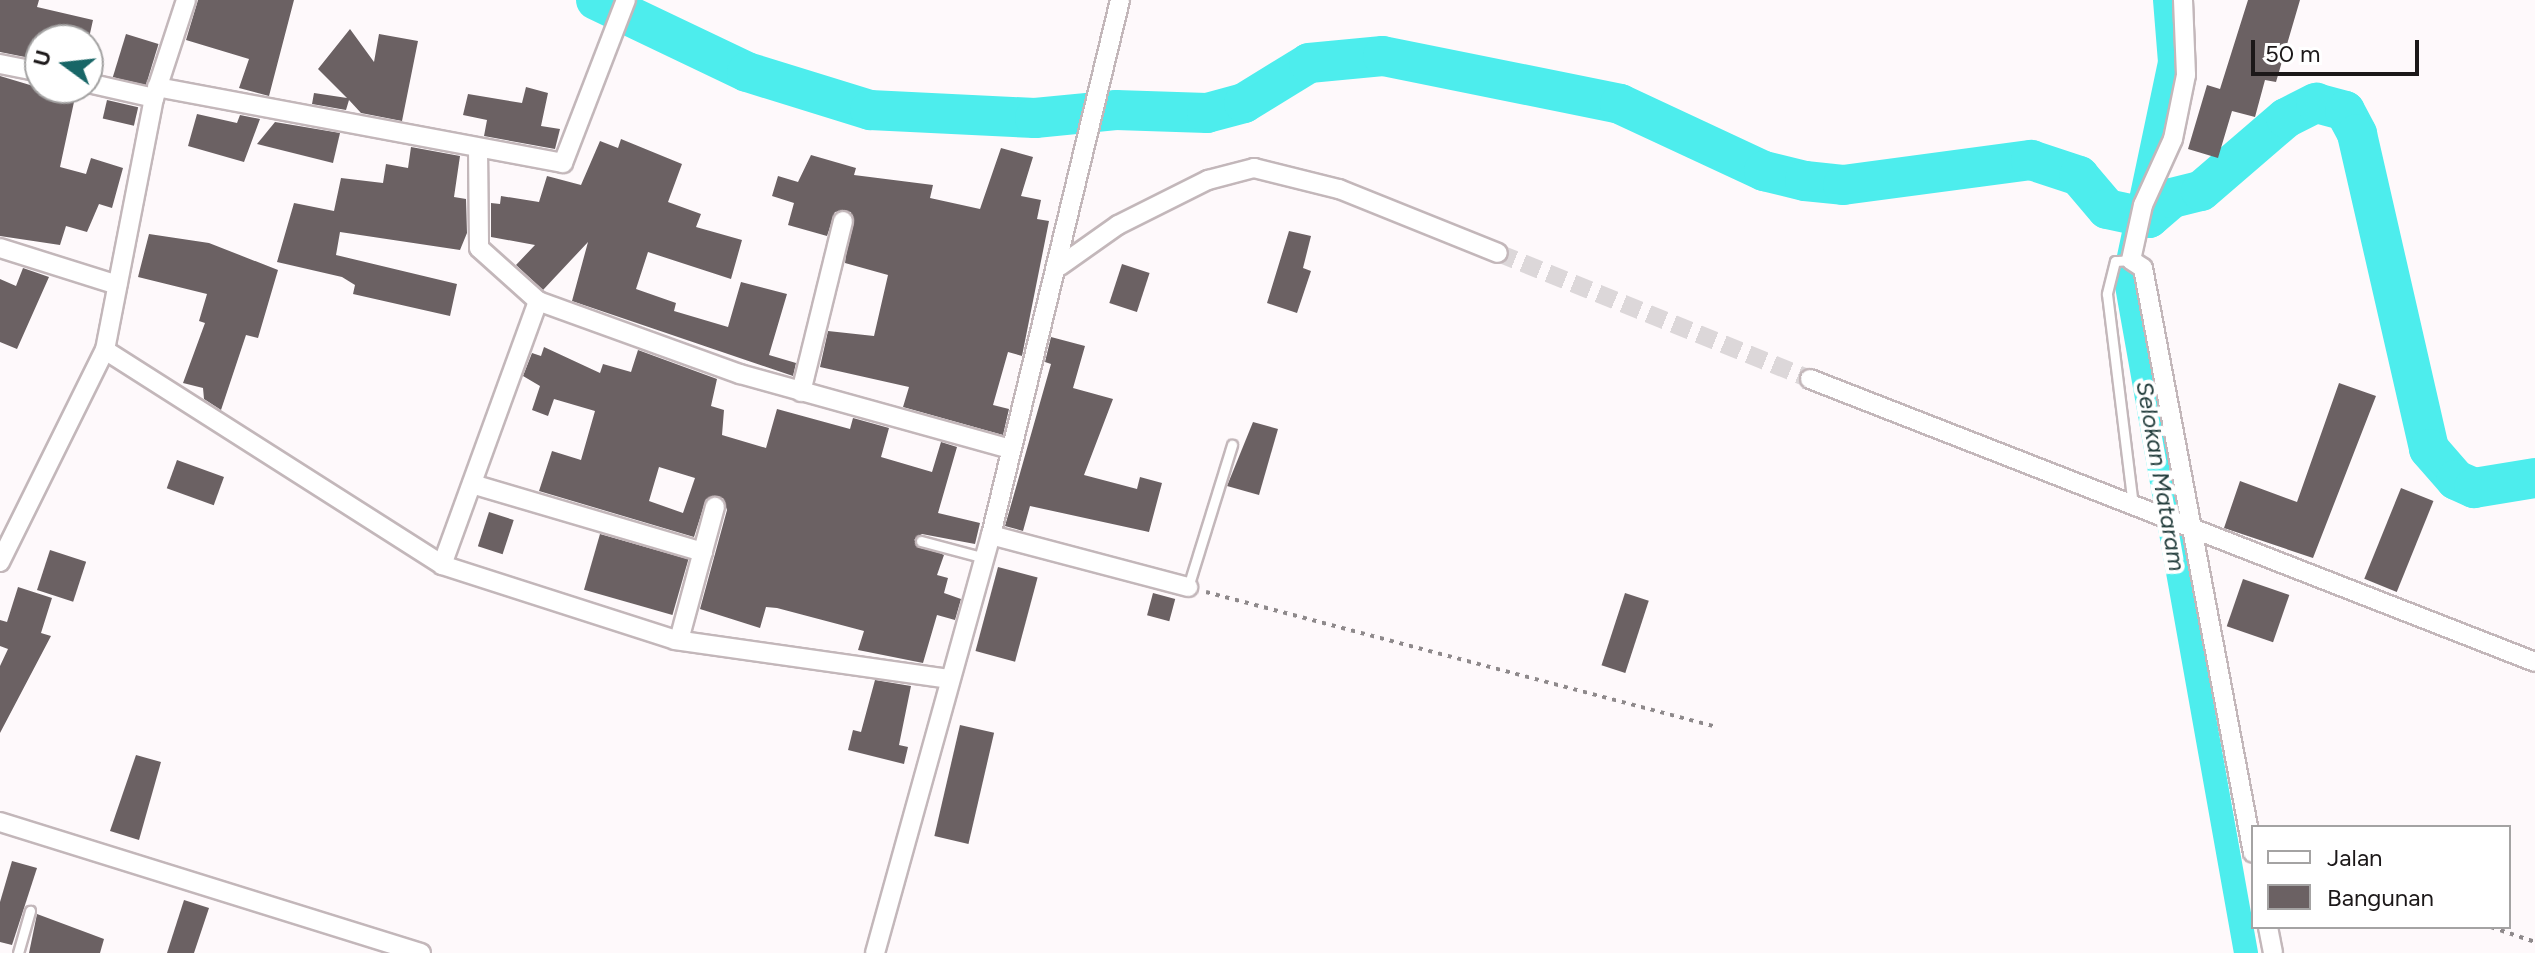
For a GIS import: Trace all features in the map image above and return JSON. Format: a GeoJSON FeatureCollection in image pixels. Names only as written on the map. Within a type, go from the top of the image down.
{"type":"FeatureCollection","features":[{"type":"Feature","properties":{"kind":"street"},"geometry":{"type":"LineString","coordinates":[[0,562],[105,350],[156,93],[186,0]]}},
{"type":"Feature","properties":{"kind":"street"},"geometry":{"type":"LineString","coordinates":[[104,85],[478,148],[569,160],[626,0]]}},
{"type":"Feature","properties":{"kind":"street"},"geometry":{"type":"LineString","coordinates":[[875,953],[991,535],[1010,449],[1060,266],[1088,127],[1120,0]]}},
{"type":"Feature","properties":{"kind":"street"},"geometry":{"type":"LineString","coordinates":[[2183,0],[2186,75],[2173,139],[2151,193],[2129,263],[2251,843]]}},
{"type":"Feature","properties":{"kind":"street"},"geometry":{"type":"LineString","coordinates":[[0,64],[24,69]]}},
{"type":"Feature","properties":{"kind":"street"},"geometry":{"type":"LineString","coordinates":[[478,148],[479,248],[538,301],[801,392],[1010,449]]}},
{"type":"Feature","properties":{"kind":"street"},"geometry":{"type":"LineString","coordinates":[[1060,266],[1118,225],[1208,180],[1254,168],[1339,189],[1498,253]]}},
{"type":"Feature","properties":{"kind":"street"},"geometry":{"type":"LineString","coordinates":[[801,392],[843,221]]}},
{"type":"Feature","properties":{"kind":"street"},"geometry":{"type":"LineString","coordinates":[[0,248],[117,285]]}},
{"type":"Feature","properties":{"kind":"street"},"geometry":{"type":"LineString","coordinates":[[442,565],[538,301]]}},
{"type":"Feature","properties":{"kind":"street"},"geometry":{"type":"LineString","coordinates":[[105,350],[442,565],[679,640],[950,679]]}},
{"type":"Feature","properties":{"kind":"street"},"geometry":{"type":"LineString","coordinates":[[1810,379],[2535,662]]}},
{"type":"Feature","properties":{"kind":"street"},"geometry":{"type":"LineString","coordinates":[[472,484],[703,552]]}},
{"type":"Feature","properties":{"kind":"street"},"geometry":{"type":"LineString","coordinates":[[679,640],[715,507]]}},
{"type":"Feature","properties":{"kind":"street"},"geometry":{"type":"LineString","coordinates":[[991,535],[1188,587]]}},
{"type":"Feature","properties":{"kind":"street"},"geometry":{"type":"LineString","coordinates":[[0,822],[50,846],[421,953]]}},
{"type":"Feature","properties":{"kind":"street"},"geometry":{"type":"LineString","coordinates":[[2268,929],[2273,953]]}},
{"type":"Feature","properties":{"kind":"lane"},"geometry":{"type":"LineString","coordinates":[[2129,263],[2107,294],[2133,507]]}},
{"type":"Feature","properties":{"kind":"lane"},"geometry":{"type":"LineString","coordinates":[[1188,587],[1232,445]]}},
{"type":"Feature","properties":{"kind":"lane"},"geometry":{"type":"LineString","coordinates":[[921,541],[985,558]]}},
{"type":"Feature","properties":{"kind":"lane"},"geometry":{"type":"LineString","coordinates":[[18,953],[30,911]]}},
{"type":"Feature","properties":{"kind":"path"},"geometry":{"type":"LineString","coordinates":[[1188,587],[1717,727]]}},
{"type":"Feature","properties":{"kind":"path"},"geometry":{"type":"LineString","coordinates":[[2497,929],[2535,942]]}},
{"type":"Feature","properties":{"kind":"building"},"geometry":{"type":"Polygon","coordinates":[[[0,0],[39,0],[37,7],[93,20],[92,24],[24,24],[24,57],[0,52],[0,0]]]}},
{"type":"Feature","properties":{"kind":"building"},"geometry":{"type":"Polygon","coordinates":[[[198,0],[294,0],[269,96],[239,88],[249,59],[186,40],[198,0]]]}},
{"type":"Feature","properties":{"kind":"building"},"geometry":{"type":"Polygon","coordinates":[[[2248,0],[2300,0],[2276,82],[2265,80],[2255,117],[2232,111],[2218,158],[2188,149],[2207,85],[2220,89],[2248,0]]]}},
{"type":"Feature","properties":{"kind":"building"},"geometry":{"type":"Polygon","coordinates":[[[350,29],[374,62],[379,34],[418,41],[402,121],[361,113],[349,100],[346,110],[312,104],[314,93],[347,98],[318,69],[350,29]]]}},
{"type":"Feature","properties":{"kind":"building"},"geometry":{"type":"Polygon","coordinates":[[[126,34],[159,44],[145,87],[113,77],[126,34]]]}},
{"type":"Feature","properties":{"kind":"building"},"geometry":{"type":"Polygon","coordinates":[[[0,76],[24,83],[24,104],[74,104],[60,167],[86,174],[91,158],[123,168],[112,208],[99,204],[87,232],[66,226],[60,245],[0,236],[0,76]]]}},
{"type":"Feature","properties":{"kind":"building"},"geometry":{"type":"Polygon","coordinates":[[[526,87],[548,93],[541,126],[560,129],[555,149],[484,136],[487,120],[463,115],[468,94],[522,103],[526,87]]]}},
{"type":"Feature","properties":{"kind":"building"},"geometry":{"type":"Polygon","coordinates":[[[107,100],[138,107],[134,126],[103,119],[107,100]]]}},
{"type":"Feature","properties":{"kind":"building"},"geometry":{"type":"Polygon","coordinates":[[[197,114],[237,123],[240,115],[260,119],[244,162],[188,146],[197,114]]]}},
{"type":"Feature","properties":{"kind":"building"},"geometry":{"type":"Polygon","coordinates":[[[275,122],[340,133],[333,163],[257,144],[275,122]]]}},
{"type":"Feature","properties":{"kind":"building"},"geometry":{"type":"Polygon","coordinates":[[[621,139],[682,164],[668,202],[701,214],[696,227],[742,240],[731,279],[648,252],[636,289],[676,303],[674,311],[728,327],[741,282],[787,294],[769,355],[796,363],[793,376],[572,301],[588,242],[543,290],[516,265],[535,245],[491,237],[491,203],[500,204],[501,196],[539,202],[547,176],[581,185],[600,141],[618,148],[621,139]]]}},
{"type":"Feature","properties":{"kind":"building"},"geometry":{"type":"Polygon","coordinates":[[[411,147],[460,156],[454,197],[466,199],[467,233],[460,250],[340,232],[336,255],[457,284],[450,316],[353,294],[355,285],[342,277],[277,262],[294,203],[334,211],[341,178],[383,183],[386,164],[408,168],[411,147]]]}},
{"type":"Feature","properties":{"kind":"building"},"geometry":{"type":"Polygon","coordinates":[[[1001,148],[1033,157],[1021,196],[1041,200],[1037,219],[1049,221],[1022,356],[1008,352],[993,405],[1009,409],[1003,435],[903,407],[909,387],[820,367],[828,331],[874,336],[888,275],[845,263],[851,212],[835,212],[827,236],[788,225],[794,203],[772,196],[778,176],[798,182],[811,155],[856,168],[854,175],[933,185],[930,198],[980,209],[1001,148]]]}},
{"type":"Feature","properties":{"kind":"building"},"geometry":{"type":"Polygon","coordinates":[[[1289,231],[1311,236],[1303,268],[1311,271],[1297,313],[1267,303],[1289,231]]]}},
{"type":"Feature","properties":{"kind":"building"},"geometry":{"type":"Polygon","coordinates":[[[149,234],[209,243],[278,270],[258,338],[246,335],[221,410],[204,399],[203,388],[183,383],[205,323],[199,321],[207,294],[138,277],[149,234]]]}},
{"type":"Feature","properties":{"kind":"building"},"geometry":{"type":"Polygon","coordinates":[[[1122,264],[1150,273],[1137,312],[1109,303],[1122,264]]]}},
{"type":"Feature","properties":{"kind":"building"},"geometry":{"type":"Polygon","coordinates":[[[23,268],[49,277],[17,349],[0,342],[0,279],[16,286],[23,268]]]}},
{"type":"Feature","properties":{"kind":"building"},"geometry":{"type":"Polygon","coordinates":[[[1051,337],[1085,346],[1073,388],[1113,399],[1084,475],[1137,489],[1140,477],[1162,483],[1149,532],[1030,506],[1023,531],[1005,526],[1051,364],[1045,362],[1051,337]]]}},
{"type":"Feature","properties":{"kind":"building"},"geometry":{"type":"Polygon","coordinates":[[[544,347],[600,373],[603,364],[631,372],[638,350],[717,379],[711,406],[724,410],[722,435],[766,448],[777,409],[850,429],[853,418],[889,428],[881,457],[932,472],[941,442],[957,447],[938,513],[980,523],[975,544],[922,534],[914,540],[944,555],[937,575],[948,578],[944,593],[961,599],[955,620],[937,615],[923,663],[858,650],[864,631],[777,608],[766,607],[760,628],[700,609],[727,510],[723,498],[706,499],[694,537],[539,491],[552,451],[581,460],[595,411],[554,399],[548,416],[532,410],[540,386],[523,376],[532,353],[541,356],[544,347]],[[659,467],[649,501],[683,513],[695,478],[659,467]]]}},
{"type":"Feature","properties":{"kind":"building"},"geometry":{"type":"Polygon","coordinates":[[[2339,383],[2376,396],[2313,558],[2224,528],[2240,481],[2297,502],[2339,383]]]}},
{"type":"Feature","properties":{"kind":"building"},"geometry":{"type":"Polygon","coordinates":[[[1253,422],[1278,429],[1259,495],[1227,486],[1253,422]]]}},
{"type":"Feature","properties":{"kind":"building"},"geometry":{"type":"Polygon","coordinates":[[[177,460],[224,477],[214,505],[167,488],[177,460]]]}},
{"type":"Feature","properties":{"kind":"building"},"geometry":{"type":"Polygon","coordinates":[[[2401,488],[2433,501],[2397,592],[2364,579],[2401,488]]]}},
{"type":"Feature","properties":{"kind":"building"},"geometry":{"type":"Polygon","coordinates":[[[489,512],[514,520],[503,554],[478,546],[489,512]]]}},
{"type":"Feature","properties":{"kind":"building"},"geometry":{"type":"Polygon","coordinates":[[[600,534],[688,559],[672,615],[584,590],[600,534]]]}},
{"type":"Feature","properties":{"kind":"building"},"geometry":{"type":"Polygon","coordinates":[[[50,550],[86,562],[73,602],[37,590],[50,550]]]}},
{"type":"Feature","properties":{"kind":"building"},"geometry":{"type":"Polygon","coordinates":[[[998,567],[1038,578],[1015,662],[975,651],[998,567]]]}},
{"type":"Feature","properties":{"kind":"building"},"geometry":{"type":"Polygon","coordinates":[[[2243,579],[2289,595],[2273,642],[2227,626],[2243,579]]]}},
{"type":"Feature","properties":{"kind":"building"},"geometry":{"type":"Polygon","coordinates":[[[18,587],[52,598],[41,633],[51,636],[0,733],[0,666],[8,649],[0,646],[0,620],[7,622],[18,587]]]}},
{"type":"Feature","properties":{"kind":"building"},"geometry":{"type":"Polygon","coordinates":[[[1153,593],[1175,599],[1169,621],[1147,615],[1153,593]]]}},
{"type":"Feature","properties":{"kind":"building"},"geometry":{"type":"Polygon","coordinates":[[[1625,593],[1649,601],[1625,673],[1602,665],[1625,593]]]}},
{"type":"Feature","properties":{"kind":"building"},"geometry":{"type":"Polygon","coordinates":[[[875,680],[911,686],[899,745],[908,747],[904,764],[848,750],[853,730],[861,732],[875,680]]]}},
{"type":"Feature","properties":{"kind":"building"},"geometry":{"type":"Polygon","coordinates":[[[960,725],[994,733],[968,844],[934,836],[960,725]]]}},
{"type":"Feature","properties":{"kind":"building"},"geometry":{"type":"Polygon","coordinates":[[[136,755],[161,762],[139,840],[110,831],[136,755]]]}},
{"type":"Feature","properties":{"kind":"building"},"geometry":{"type":"Polygon","coordinates":[[[12,861],[37,868],[12,945],[0,942],[0,902],[12,861]]]}},
{"type":"Feature","properties":{"kind":"building"},"geometry":{"type":"Polygon","coordinates":[[[184,900],[209,908],[194,953],[167,953],[184,900]]]}},
{"type":"Feature","properties":{"kind":"building"},"geometry":{"type":"Polygon","coordinates":[[[37,914],[104,939],[100,953],[29,953],[37,914]]]}},
{"type":"Feature","properties":{"kind":"waterway"},"geometry":{"type":"LineString","coordinates":[[596,0],[747,72],[870,110],[1035,118],[1116,110],[1207,113],[1244,103],[1309,63],[1383,56],[1620,104],[1764,171],[1805,181],[1843,185],[2031,160],[2079,176],[2107,209],[2149,218],[2172,198],[2201,191],[2286,118],[2316,103],[2345,111],[2357,134],[2429,449],[2456,480],[2474,488],[2535,478]]}},
{"type":"Feature","properties":{"kind":"waterway","name":"Selokan Mataram"},"geometry":{"type":"LineString","coordinates":[[2165,0],[2170,62],[2125,275],[2246,953]]}},
{"type":"Feature","properties":{"kind":"tunnel"},"geometry":{"type":"LineString","coordinates":[[1498,253],[1810,379]]}}]}
